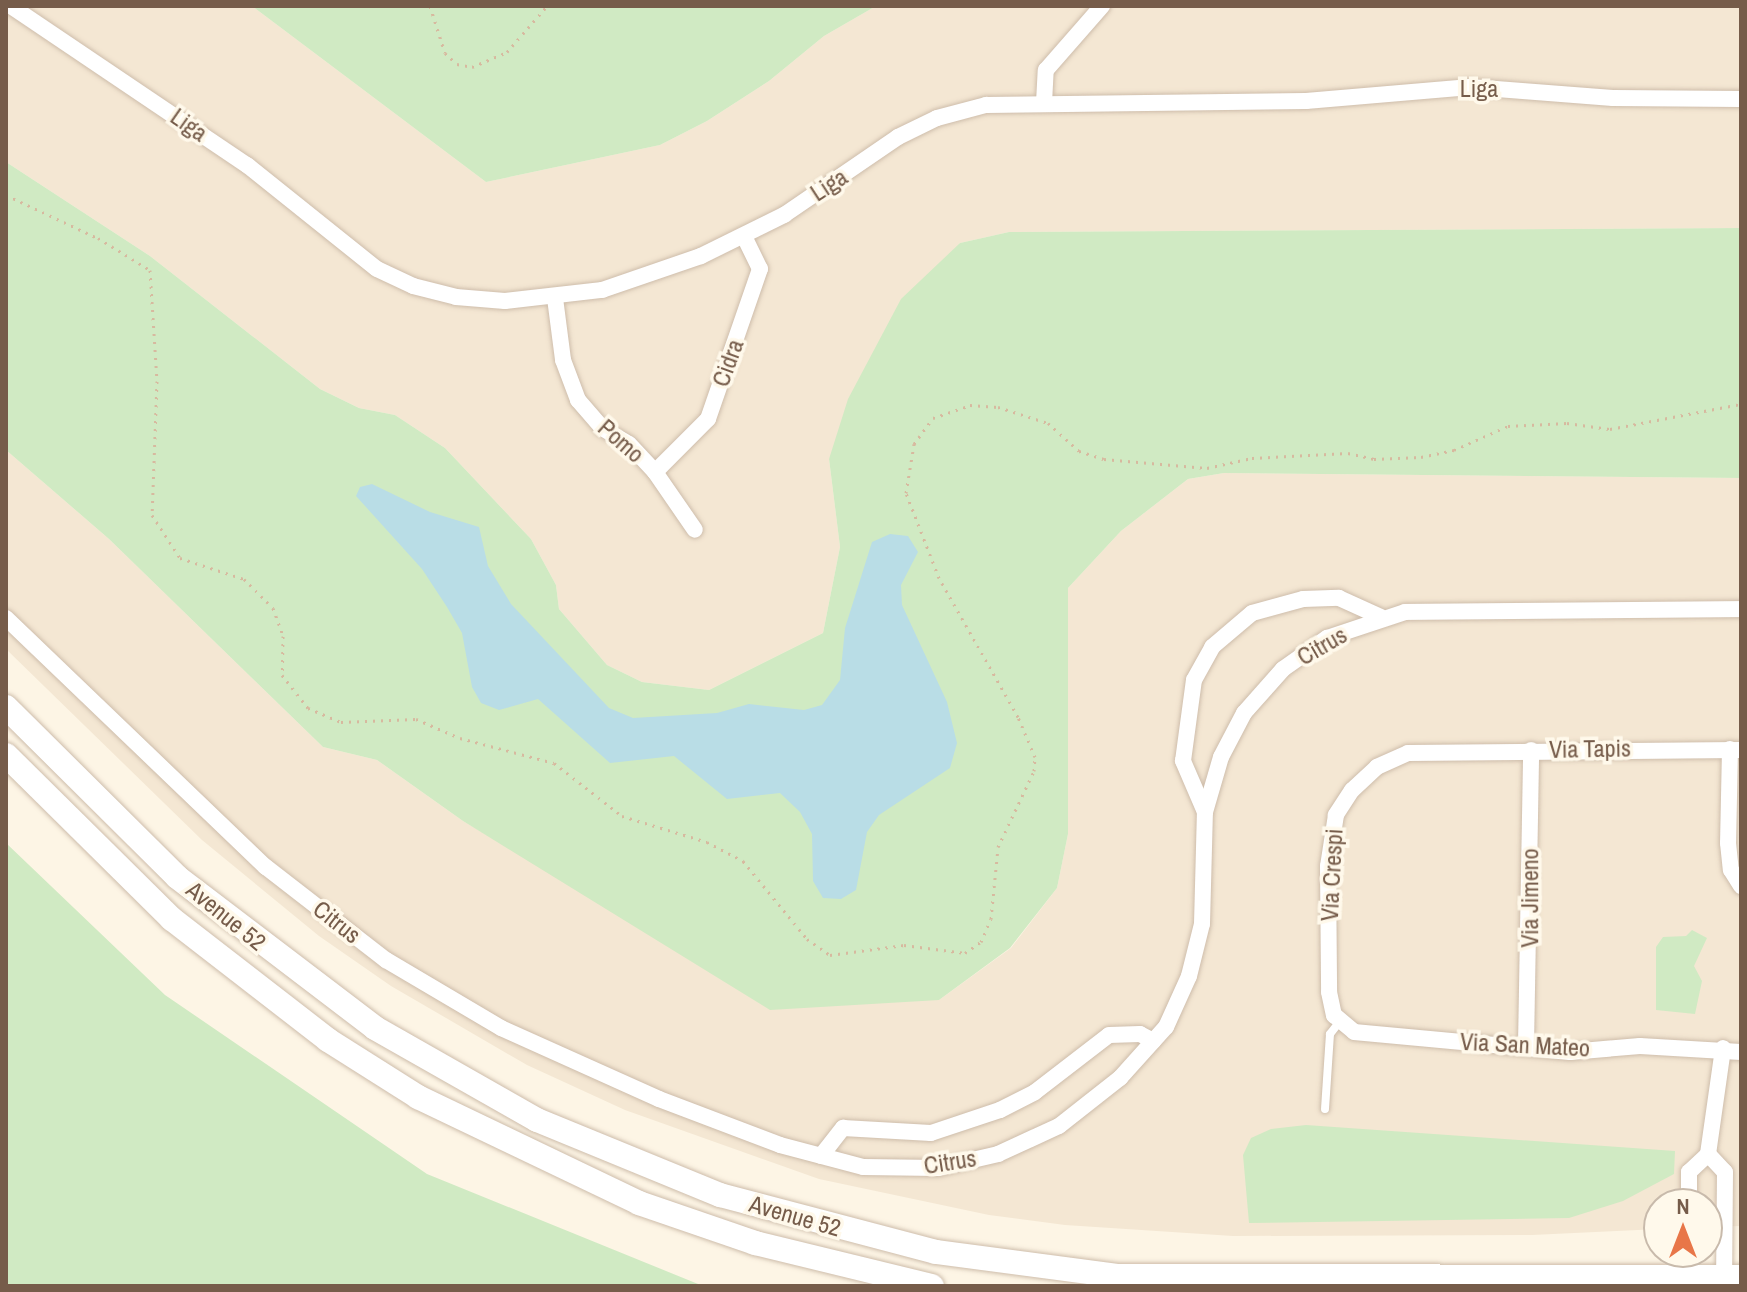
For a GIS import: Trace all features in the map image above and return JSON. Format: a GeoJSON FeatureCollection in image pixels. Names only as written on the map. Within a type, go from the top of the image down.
{"type":"FeatureCollection","features":[{"type":"Feature","properties":{"kind":"main road","name":"Avenue 52"},"geometry":{"type":"LineString","coordinates":[[6,707],[177,877],[375,1028],[537,1120],[720,1195],[936,1252],[1118,1276],[1688,1277],[1728,1280]]}},
{"type":"Feature","properties":{"kind":"main road","name":"Avenue 52"},"geometry":{"type":"LineString","coordinates":[[6,755],[172,919],[328,1040],[418,1097],[639,1203],[755,1243],[932,1286]]}},
{"type":"Feature","properties":{"kind":"street","name":"Liga"},"geometry":{"type":"LineString","coordinates":[[11,6],[247,165],[377,269],[456,297],[505,301],[555,298],[655,274],[745,238],[898,137],[937,118],[986,105],[1306,101],[1470,87],[1613,98],[1741,99]]}},
{"type":"Feature","properties":{"kind":"street"},"geometry":{"type":"LineString","coordinates":[[1044,103],[1046,70],[1102,6]]}},
{"type":"Feature","properties":{"kind":"street","name":"Cidra"},"geometry":{"type":"LineString","coordinates":[[655,472],[708,419],[760,269],[745,238]]}},
{"type":"Feature","properties":{"kind":"street","name":"Pomo"},"geometry":{"type":"LineString","coordinates":[[555,298],[563,360],[578,400],[602,428],[629,444],[655,472],[695,530]]}},
{"type":"Feature","properties":{"kind":"street"},"geometry":{"type":"LineString","coordinates":[[1205,812],[1183,761],[1194,680],[1212,647],[1252,613],[1303,599],[1339,598],[1381,617]]}},
{"type":"Feature","properties":{"kind":"street","name":"Citrus"},"geometry":{"type":"LineString","coordinates":[[6,618],[266,867],[386,960],[501,1028],[644,1092],[821,1156],[863,1167],[938,1168],[998,1154],[1059,1126],[1120,1078],[1166,1027],[1189,976],[1202,924],[1205,812],[1221,757],[1244,713],[1283,669],[1327,638],[1381,617],[1442,610],[1741,609]]}},
{"type":"Feature","properties":{"kind":"street","name":"Via Jimeno"},"geometry":{"type":"LineString","coordinates":[[1526,1046],[1531,750]]}},
{"type":"Feature","properties":{"kind":"street"},"geometry":{"type":"LineString","coordinates":[[1735,750],[1728,843],[1731,870],[1741,886]]}},
{"type":"Feature","properties":{"kind":"street","name":"Via Tapis"},"geometry":{"type":"LineString","coordinates":[[1438,751],[1735,750]]}},
{"type":"Feature","properties":{"kind":"street","name":"Via Crespi"},"geometry":{"type":"LineString","coordinates":[[1337,1018],[1329,992],[1328,866],[1336,815],[1377,767],[1408,753],[1438,751]]}},
{"type":"Feature","properties":{"kind":"street","name":"Via San Mateo"},"geometry":{"type":"LineString","coordinates":[[1337,1018],[1354,1032],[1382,1037],[1526,1046],[1570,1052],[1723,1048],[1741,1052]]}},
{"type":"Feature","properties":{"kind":"street"},"geometry":{"type":"LineString","coordinates":[[821,1156],[843,1128],[931,1133],[1000,1110],[1035,1092],[1109,1035],[1140,1034],[1153,1041]]}},
{"type":"Feature","properties":{"kind":"street"},"geometry":{"type":"LineString","coordinates":[[1689,1188],[1689,1172],[1708,1154],[1723,1048]]}},
{"type":"Feature","properties":{"kind":"street"},"geometry":{"type":"LineString","coordinates":[[1708,1154],[1725,1172],[1728,1280]]}},
{"type":"Feature","properties":{"kind":"street"},"geometry":{"type":"LineString","coordinates":[[1688,1268],[1688,1277]]}},
{"type":"Feature","properties":{"kind":"lane"},"geometry":{"type":"LineString","coordinates":[[1325,1109],[1330,1034],[1337,1018]]}},
{"type":"Feature","properties":{"kind":"path"},"geometry":{"type":"LineString","coordinates":[[430,6],[445,53],[457,64],[472,67],[507,52],[547,6]]}},
{"type":"Feature","properties":{"kind":"path"},"geometry":{"type":"LineString","coordinates":[[6,195],[85,231],[150,270],[155,284],[157,381],[152,515],[180,558],[244,579],[273,608],[283,636],[282,675],[308,708],[341,722],[416,719],[460,738],[554,763],[622,816],[707,842],[743,861],[807,939],[830,955],[904,945],[965,953],[981,942],[991,919],[998,847],[1034,771],[1035,757],[1018,717],[939,578],[906,493],[914,444],[933,418],[970,405],[998,407],[1048,423],[1079,451],[1104,459],[1207,468],[1252,458],[1348,453],[1374,459],[1421,457],[1454,450],[1508,426],[1567,423],[1610,429],[1741,404]]}},
{"type":"Feature","properties":{"kind":"shaded area"},"geometry":{"type":"Polygon","coordinates":[[[6,6],[252,6],[486,182],[660,145],[707,121],[769,81],[824,36],[876,6],[1741,6],[1741,228],[1009,232],[960,243],[829,459],[840,547],[823,633],[709,690],[642,682],[607,665],[559,609],[556,585],[531,539],[445,448],[395,415],[359,408],[320,389],[150,256],[6,162],[6,6]]]}},
{"type":"Feature","properties":{"kind":"shaded area"},"geometry":{"type":"Polygon","coordinates":[[[6,450],[109,539],[323,747],[377,760],[463,821],[592,897],[939,1000],[1011,948],[1057,888],[1068,834],[1068,588],[1121,531],[1188,479],[1224,473],[1741,478],[1741,1226],[1723,1227],[1723,1188],[1643,1188],[1643,1230],[1532,1235],[1233,1236],[1065,1225],[989,1215],[819,1179],[625,1110],[527,1065],[391,986],[319,936],[202,840],[6,649],[6,450]]]}},
{"type":"Feature","properties":{"kind":"green space"},"geometry":{"type":"Polygon","coordinates":[[[252,6],[876,6],[824,36],[769,81],[707,121],[660,145],[486,182],[252,6]]]}},
{"type":"Feature","properties":{"kind":"green space"},"geometry":{"type":"Polygon","coordinates":[[[6,162],[150,256],[320,389],[359,408],[395,415],[445,448],[531,539],[556,585],[559,609],[607,665],[642,682],[709,690],[823,633],[840,547],[829,459],[848,399],[901,299],[960,243],[1009,232],[1741,228],[1741,478],[1224,473],[1188,479],[1121,531],[1068,588],[1068,834],[1057,888],[1010,948],[939,1000],[770,1010],[463,821],[377,760],[323,747],[109,539],[6,450],[6,162]]]}},
{"type":"Feature","properties":{"kind":"green space"},"geometry":{"type":"Polygon","coordinates":[[[6,843],[165,995],[427,1174],[703,1286],[6,1286],[6,843]]]}},
{"type":"Feature","properties":{"kind":"green space"},"geometry":{"type":"Polygon","coordinates":[[[1692,930],[1707,938],[1694,966],[1702,981],[1695,1014],[1656,1010],[1656,947],[1663,937],[1686,936],[1692,930]]]}},
{"type":"Feature","properties":{"kind":"green space"},"geometry":{"type":"Polygon","coordinates":[[[1306,1125],[1675,1151],[1674,1174],[1623,1201],[1569,1218],[1249,1223],[1243,1155],[1251,1138],[1271,1129],[1306,1125]]]}},
{"type":"Feature","properties":{"kind":"water"},"geometry":{"type":"Polygon","coordinates":[[[372,484],[430,512],[479,527],[488,566],[511,604],[609,708],[633,718],[717,713],[749,704],[804,710],[822,705],[840,680],[845,628],[872,542],[890,534],[908,536],[918,552],[901,585],[902,605],[947,702],[957,743],[950,768],[879,815],[867,832],[856,890],[841,899],[823,898],[813,881],[812,834],[800,812],[780,793],[727,799],[674,756],[610,763],[538,699],[499,710],[481,703],[472,687],[462,633],[447,607],[422,569],[356,496],[360,487],[372,484]]]}}]}
